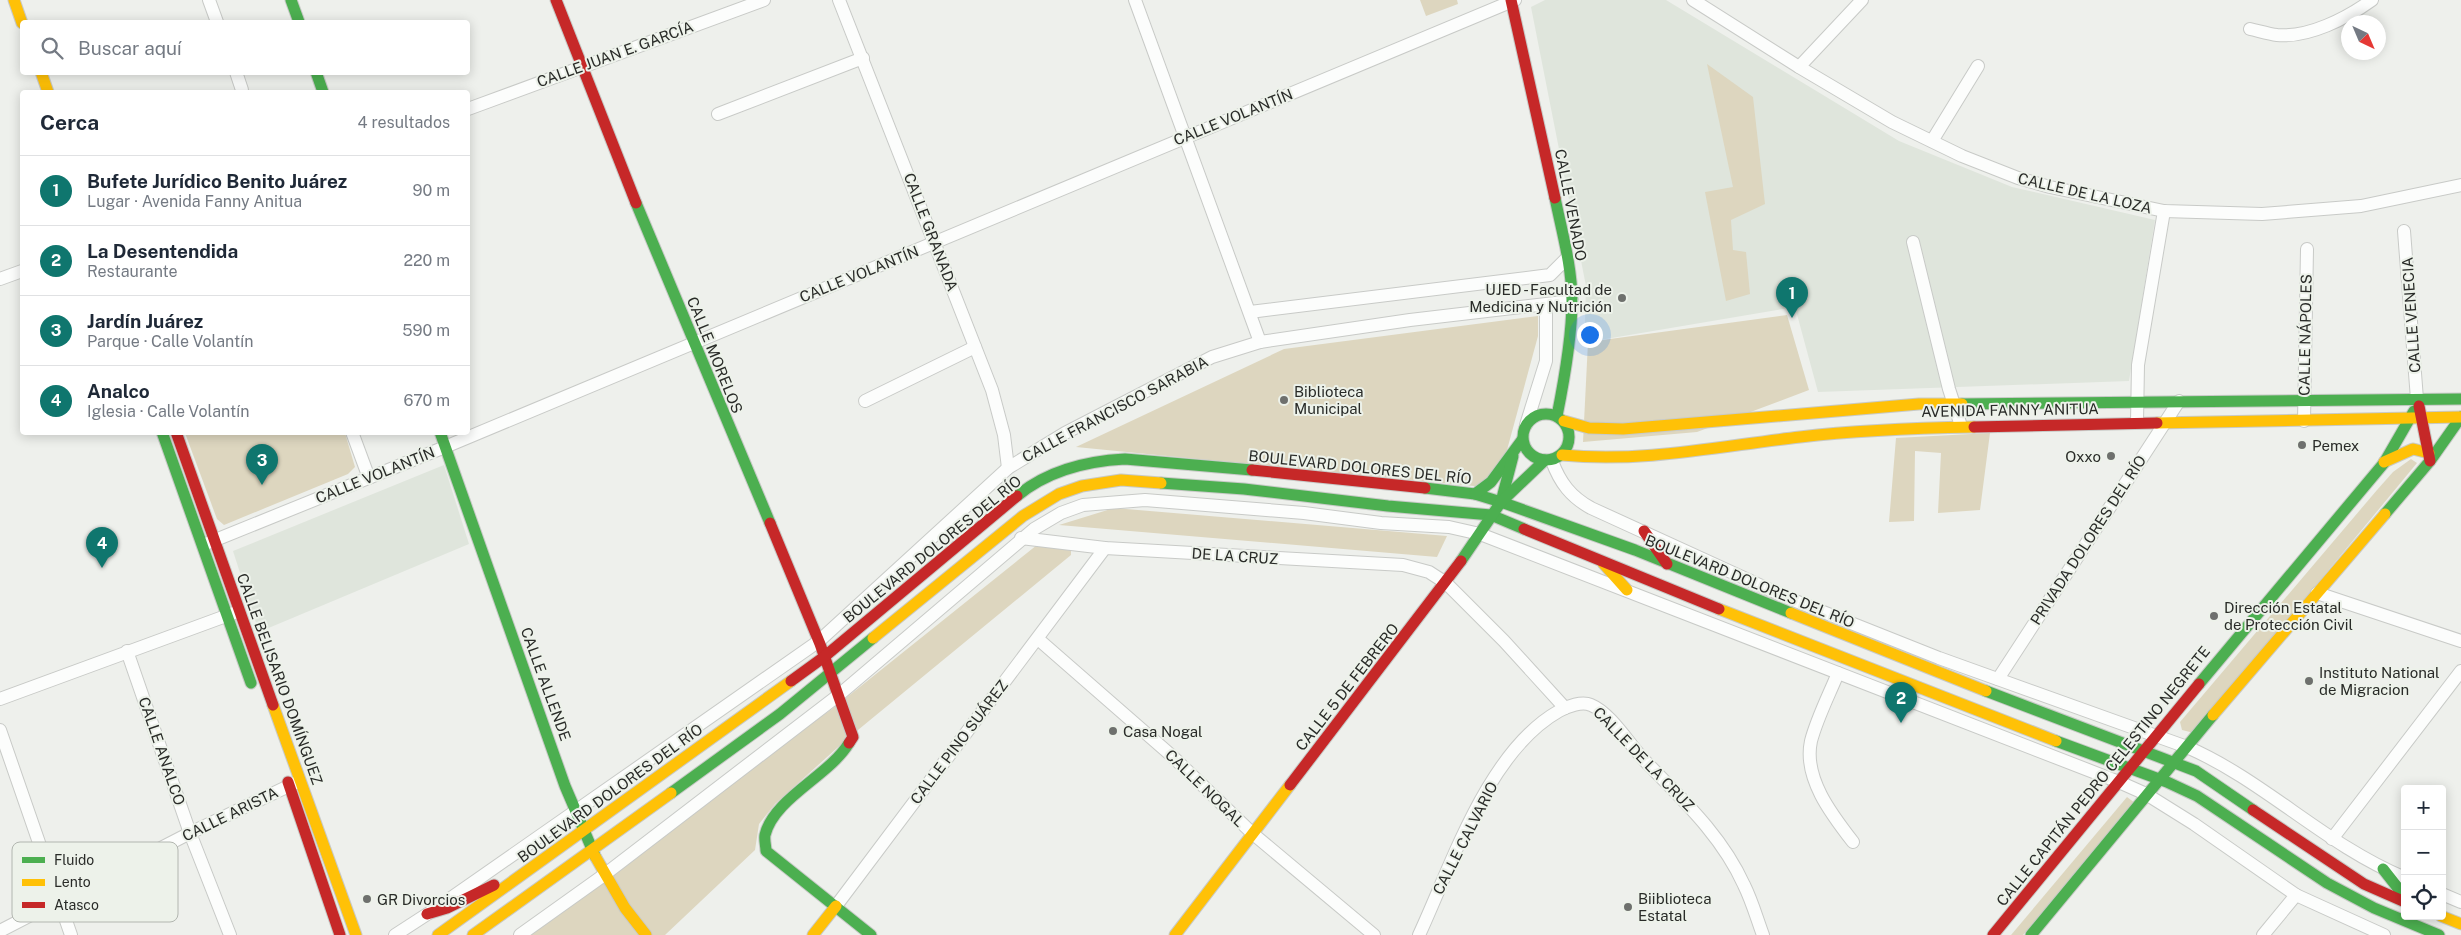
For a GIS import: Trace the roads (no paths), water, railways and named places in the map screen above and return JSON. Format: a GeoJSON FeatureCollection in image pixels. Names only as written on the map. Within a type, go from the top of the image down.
{"type":"FeatureCollection","features":[{"type":"Feature","properties":{"kind":"main road"},"geometry":{"type":"LineString","coordinates":[[14,0],[21,20]]}},
{"type":"Feature","properties":{"kind":"main road"},"geometry":{"type":"LineString","coordinates":[[291,0],[297,20]]}},
{"type":"Feature","properties":{"kind":"main road","name":"CALLE MORELOS"},"geometry":{"type":"LineString","coordinates":[[556,0],[693,342],[840,694],[853,737],[849,746],[792,797],[777,815],[765,839],[766,851],[836,906]]}},
{"type":"Feature","properties":{"kind":"main road","name":"CALLE VENADO"},"geometry":{"type":"LineString","coordinates":[[1513,1],[1567,258],[1572,301],[1560,419]]}},
{"type":"Feature","properties":{"kind":"main road"},"geometry":{"type":"LineString","coordinates":[[42,75],[47,90]]}},
{"type":"Feature","properties":{"kind":"main road"},"geometry":{"type":"LineString","coordinates":[[317,75],[322,90]]}},
{"type":"Feature","properties":{"kind":"main road"},"geometry":{"type":"LineString","coordinates":[[2417,399],[2430,457]]}},
{"type":"Feature","properties":{"kind":"main road","name":"CALLE CAPITÁN PEDRO CELESTINO NEGRETE"},"geometry":{"type":"LineString","coordinates":[[1993,935],[2120,782],[2154,736],[2384,463],[2411,419],[2417,399]]}},
{"type":"Feature","properties":{"kind":"main road","name":"AVENIDA FANNY ANITUA"},"geometry":{"type":"LineString","coordinates":[[1560,419],[1589,428],[1623,429],[1695,424],[1870,406],[2139,401],[2461,399]]}},
{"type":"Feature","properties":{"kind":"main road"},"geometry":{"type":"LineString","coordinates":[[1475,494],[1490,482],[1513,454],[1522,440],[1526,425],[1540,414],[1560,419],[1569,436],[1568,444],[1553,459],[1530,454],[1522,440]]}},
{"type":"Feature","properties":{"kind":"main road"},"geometry":{"type":"LineString","coordinates":[[2031,935],[2158,779],[2317,593],[2461,417]]}},
{"type":"Feature","properties":{"kind":"main road","name":"AVENIDA FANNY ANITUA"},"geometry":{"type":"LineString","coordinates":[[1553,459],[1621,459],[1708,450],[1818,434],[1961,426],[2461,417]]}},
{"type":"Feature","properties":{"kind":"main road","name":"CALLE BELISARIO DOMÍNGUEZ"},"geometry":{"type":"LineString","coordinates":[[163,435],[256,697]]}},
{"type":"Feature","properties":{"kind":"main road","name":"CALLE BELISARIO DOMÍNGUEZ"},"geometry":{"type":"LineString","coordinates":[[177,435],[215,540],[295,783],[340,935]]}},
{"type":"Feature","properties":{"kind":"main road","name":"CALLE ALLENDE"},"geometry":{"type":"LineString","coordinates":[[441,435],[575,810],[604,875],[625,910],[646,935]]}},
{"type":"Feature","properties":{"kind":"main road"},"geometry":{"type":"LineString","coordinates":[[2384,463],[2413,449],[2430,457]]}},
{"type":"Feature","properties":{"kind":"main road"},"geometry":{"type":"LineString","coordinates":[[1501,502],[1514,460],[1513,454]]}},
{"type":"Feature","properties":{"kind":"main road","name":"CALLE 5 DE FEBRERO"},"geometry":{"type":"LineString","coordinates":[[1175,935],[1446,583],[1501,502],[1553,459]]}},
{"type":"Feature","properties":{"kind":"main road","name":"BOULEVARD DOLORES DEL RÍO"},"geometry":{"type":"LineString","coordinates":[[438,935],[585,831],[824,657],[1012,499],[1055,474],[1092,461],[1146,460],[1346,478],[1475,494],[1501,502],[1635,550],[1668,565],[1944,675],[2173,762],[2216,783],[2336,867],[2364,884],[2401,900]]}},
{"type":"Feature","properties":{"kind":"main road","name":"BOULEVARD DOLORES DEL RÍO"},"geometry":{"type":"LineString","coordinates":[[473,935],[594,850],[831,673],[1023,516],[1059,494],[1090,484],[1121,480],[1169,482],[1491,515],[1752,622],[2158,779],[2198,797],[2312,875],[2351,897],[2400,920],[2439,935]]}},
{"type":"Feature","properties":{"kind":"main road"},"geometry":{"type":"LineString","coordinates":[[1644,531],[1668,565]]}},
{"type":"Feature","properties":{"kind":"main road"},"geometry":{"type":"LineString","coordinates":[[1600,559],[1627,590]]}},
{"type":"Feature","properties":{"kind":"main road","name":"CALLE BELISARIO DOMÍNGUEZ"},"geometry":{"type":"LineString","coordinates":[[282,768],[295,783],[356,935]]}},
{"type":"Feature","properties":{"kind":"main road"},"geometry":{"type":"LineString","coordinates":[[2383,869],[2401,892]]}},
{"type":"Feature","properties":{"kind":"main road"},"geometry":{"type":"LineString","coordinates":[[427,914],[447,908],[490,886],[517,878]]}},
{"type":"Feature","properties":{"kind":"main road"},"geometry":{"type":"LineString","coordinates":[[836,906],[872,935]]}},
{"type":"Feature","properties":{"kind":"main road","name":"CALLE PINO SUÁREZ"},"geometry":{"type":"LineString","coordinates":[[813,935],[836,906]]}},
{"type":"Feature","properties":{"kind":"main road"},"geometry":{"type":"LineString","coordinates":[[2446,918],[2461,924]]}},
{"type":"Feature","properties":{"kind":"street"},"geometry":{"type":"LineString","coordinates":[[208,0],[216,20]]}},
{"type":"Feature","properties":{"kind":"street","name":"CALLE JUAN E. GARCÍA"},"geometry":{"type":"LineString","coordinates":[[470,108],[764,0]]}},
{"type":"Feature","properties":{"kind":"street","name":"CALLE GRANADA"},"geometry":{"type":"LineString","coordinates":[[839,0],[936,242],[992,390],[1004,435],[1008,468]]}},
{"type":"Feature","properties":{"kind":"street"},"geometry":{"type":"LineString","coordinates":[[1135,0],[1260,342]]}},
{"type":"Feature","properties":{"kind":"street","name":"CALLE DE LA LOZA"},"geometry":{"type":"LineString","coordinates":[[1693,0],[1799,67],[1892,122],[1962,156],[2018,178],[2082,194],[2164,211],[2262,214],[2361,206],[2461,185]]}},
{"type":"Feature","properties":{"kind":"street"},"geometry":{"type":"LineString","coordinates":[[1799,67],[1862,0]]}},
{"type":"Feature","properties":{"kind":"street"},"geometry":{"type":"LineString","coordinates":[[2250,29],[2278,35],[2301,32],[2340,19],[2372,0]]}},
{"type":"Feature","properties":{"kind":"street","name":"CALLE VOLANTÍN"},"geometry":{"type":"LineString","coordinates":[[202,545],[444,447],[1513,1]]}},
{"type":"Feature","properties":{"kind":"street"},"geometry":{"type":"LineString","coordinates":[[718,114],[863,58]]}},
{"type":"Feature","properties":{"kind":"street"},"geometry":{"type":"LineString","coordinates":[[1932,141],[1978,66]]}},
{"type":"Feature","properties":{"kind":"street"},"geometry":{"type":"LineString","coordinates":[[237,75],[242,90]]}},
{"type":"Feature","properties":{"kind":"street"},"geometry":{"type":"LineString","coordinates":[[2137,422],[2139,401],[2138,365],[2164,211]]}},
{"type":"Feature","properties":{"kind":"street","name":"CALLE VENECIA"},"geometry":{"type":"LineString","coordinates":[[2404,231],[2417,399]]}},
{"type":"Feature","properties":{"kind":"street"},"geometry":{"type":"LineString","coordinates":[[1913,242],[1948,389],[1956,405],[1961,426]]}},
{"type":"Feature","properties":{"kind":"street","name":"CALLE NÁPOLES"},"geometry":{"type":"LineString","coordinates":[[2304,421],[2306,249]]}},
{"type":"Feature","properties":{"kind":"street"},"geometry":{"type":"LineString","coordinates":[[1250,312],[1550,275],[1567,258]]}},
{"type":"Feature","properties":{"kind":"street"},"geometry":{"type":"LineString","coordinates":[[0,279],[20,272]]}},
{"type":"Feature","properties":{"kind":"street","name":"CALLE FRANCISCO SARABIA"},"geometry":{"type":"LineString","coordinates":[[395,935],[819,642],[1008,468],[1065,433],[1212,357],[1260,342],[1392,323],[1572,301]]}},
{"type":"Feature","properties":{"kind":"street"},"geometry":{"type":"LineString","coordinates":[[1526,425],[1546,361],[1546,305]]}},
{"type":"Feature","properties":{"kind":"street"},"geometry":{"type":"LineString","coordinates":[[865,401],[975,347]]}},
{"type":"Feature","properties":{"kind":"street","name":"PRIVADA DOLORES DEL RÍO"},"geometry":{"type":"LineString","coordinates":[[1998,679],[2179,401]]}},
{"type":"Feature","properties":{"kind":"street"},"geometry":{"type":"LineString","coordinates":[[353,435],[369,478]]}},
{"type":"Feature","properties":{"kind":"street"},"geometry":{"type":"LineString","coordinates":[[1553,459],[1558,476],[1575,498],[1591,508],[1788,598],[1998,679],[2187,747],[2234,771],[2332,839],[2383,869],[2401,876]]}},
{"type":"Feature","properties":{"kind":"street"},"geometry":{"type":"LineString","coordinates":[[520,935],[604,875],[840,694],[1021,538],[1061,513],[1083,505],[1145,500],[1304,513],[1381,523],[1449,527],[1480,534],[1627,590],[1740,637],[2120,782],[2146,794],[2194,824],[2296,896],[2384,935]]}},
{"type":"Feature","properties":{"kind":"street","name":"DE LA CRUZ"},"geometry":{"type":"LineString","coordinates":[[1021,538],[1105,548],[1403,565],[1428,572],[1446,583]]}},
{"type":"Feature","properties":{"kind":"street","name":"CALLE PINO SUÁREZ"},"geometry":{"type":"LineString","coordinates":[[836,906],[1105,548]]}},
{"type":"Feature","properties":{"kind":"street"},"geometry":{"type":"LineString","coordinates":[[1446,583],[1504,640],[1565,708]]}},
{"type":"Feature","properties":{"kind":"street"},"geometry":{"type":"LineString","coordinates":[[2317,593],[2461,641]]}},
{"type":"Feature","properties":{"kind":"street"},"geometry":{"type":"LineString","coordinates":[[0,699],[127,651],[239,612]]}},
{"type":"Feature","properties":{"kind":"street","name":"CALLE NOGAL"},"geometry":{"type":"LineString","coordinates":[[1038,639],[1172,756],[1252,833],[1374,935]]}},
{"type":"Feature","properties":{"kind":"street","name":"CALLE ANALCO"},"geometry":{"type":"LineString","coordinates":[[127,651],[190,833],[230,935]]}},
{"type":"Feature","properties":{"kind":"street"},"geometry":{"type":"LineString","coordinates":[[2332,839],[2461,671]]}},
{"type":"Feature","properties":{"kind":"street"},"geometry":{"type":"LineString","coordinates":[[1838,673],[1813,736],[1810,765],[1833,816],[1853,842]]}},
{"type":"Feature","properties":{"kind":"street","name":"CALLE DE LA CRUZ"},"geometry":{"type":"LineString","coordinates":[[1565,708],[1588,704],[1603,713],[1632,748],[1710,829],[1728,855],[1745,886],[1763,935]]}},
{"type":"Feature","properties":{"kind":"street","name":"CALLE CALVARIO"},"geometry":{"type":"LineString","coordinates":[[1419,935],[1452,858],[1487,790],[1509,756],[1530,733],[1549,716],[1565,708]]}},
{"type":"Feature","properties":{"kind":"street"},"geometry":{"type":"LineString","coordinates":[[0,730],[40,842]]}},
{"type":"Feature","properties":{"kind":"street","name":"CALLE ARISTA"},"geometry":{"type":"LineString","coordinates":[[173,842],[295,783]]}},
{"type":"Feature","properties":{"kind":"street"},"geometry":{"type":"LineString","coordinates":[[2263,935],[2296,896]]}},
{"type":"Feature","properties":{"kind":"street"},"geometry":{"type":"LineString","coordinates":[[2446,896],[2461,902]]}},
{"type":"Feature","properties":{"kind":"street","name":"CALLE ARISTA"},"geometry":{"type":"LineString","coordinates":[[0,931],[17,922]]}},
{"type":"Feature","properties":{"kind":"street"},"geometry":{"type":"LineString","coordinates":[[67,922],[71,935]]}},
{"type":"Feature","properties":{"kind":"place","name":"UJED - Facultad de Medicina y Nutrición"},"geometry":{"type":"Point","coordinates":[1622,298]}},
{"type":"Feature","properties":{"kind":"place","name":"Bufete Jurídico Benito Juárez"},"geometry":{"type":"Point","coordinates":[1792,318]}},
{"type":"Feature","properties":{"kind":"place","name":"Biblioteca Municipal"},"geometry":{"type":"Point","coordinates":[1284,400]}},
{"type":"Feature","properties":{"kind":"place","name":"Pemex"},"geometry":{"type":"Point","coordinates":[2302,445]}},
{"type":"Feature","properties":{"kind":"place","name":"Oxxo"},"geometry":{"type":"Point","coordinates":[2111,456]}},
{"type":"Feature","properties":{"kind":"place","name":"Jardín Juárez"},"geometry":{"type":"Point","coordinates":[262,485]}},
{"type":"Feature","properties":{"kind":"place","name":"Analco"},"geometry":{"type":"Point","coordinates":[102,568]}},
{"type":"Feature","properties":{"kind":"place","name":"Dirección Estatal de Protección Civil"},"geometry":{"type":"Point","coordinates":[2214,616]}},
{"type":"Feature","properties":{"kind":"place","name":"Instituto National de Migracion"},"geometry":{"type":"Point","coordinates":[2309,681]}},
{"type":"Feature","properties":{"kind":"place","name":"La Desentendida"},"geometry":{"type":"Point","coordinates":[1901,723]}},
{"type":"Feature","properties":{"kind":"place","name":"Casa Nogal"},"geometry":{"type":"Point","coordinates":[1113,731]}},
{"type":"Feature","properties":{"kind":"place","name":"GR Divorcios"},"geometry":{"type":"Point","coordinates":[367,899]}},
{"type":"Feature","properties":{"kind":"place","name":"Biiblioteca Estatal"},"geometry":{"type":"Point","coordinates":[1628,907]}}]}
